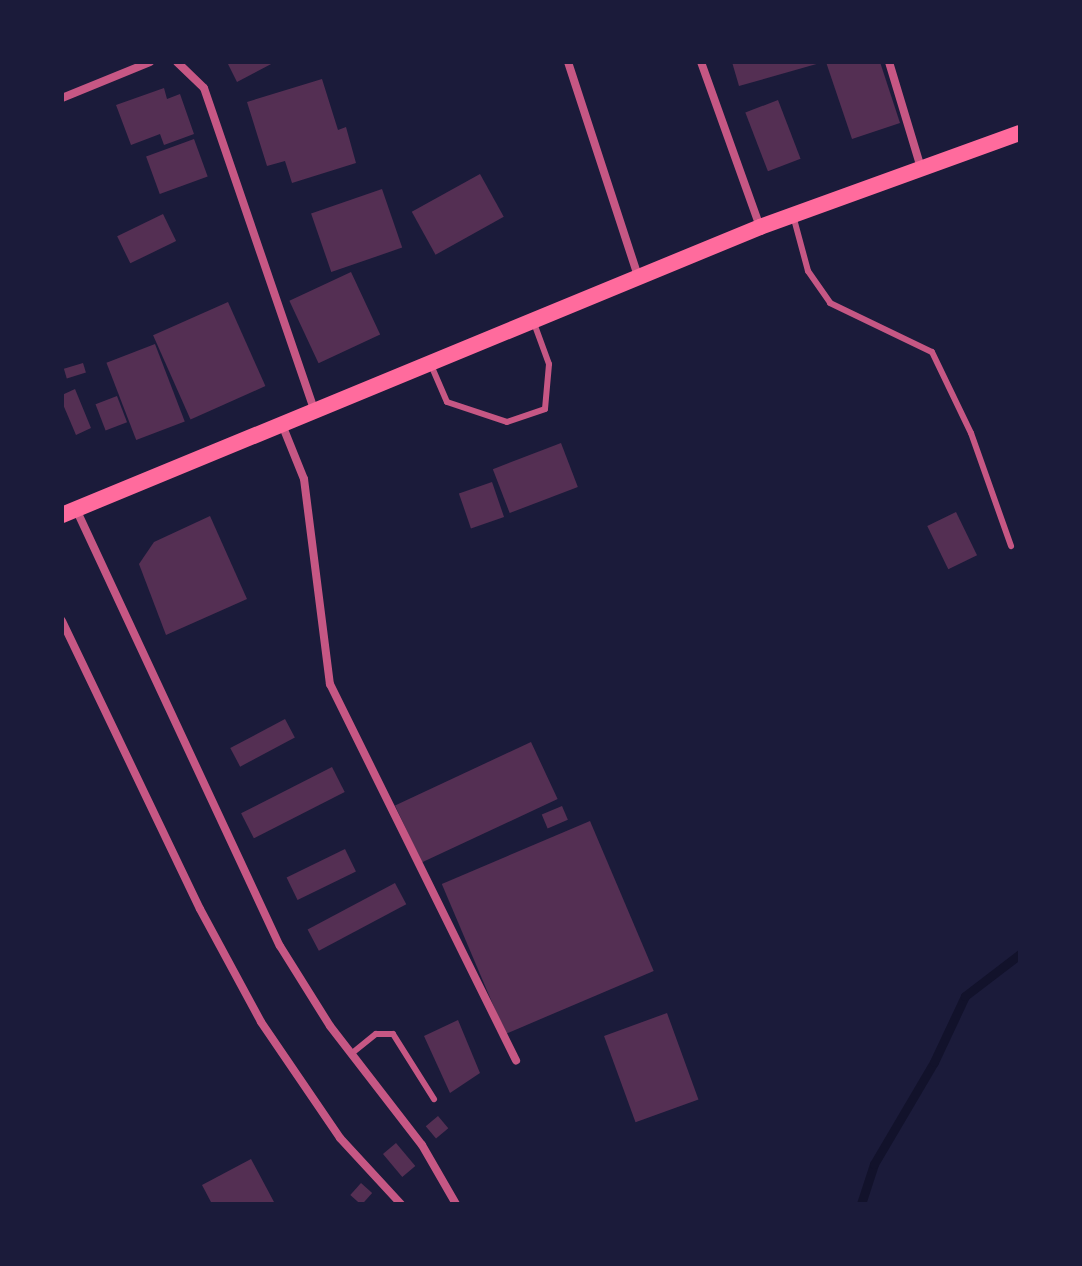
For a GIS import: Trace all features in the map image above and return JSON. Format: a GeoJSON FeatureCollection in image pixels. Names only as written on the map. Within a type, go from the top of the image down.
{"type":"FeatureCollection","features":[{"type":"Feature","properties":{"kind":"main road"},"geometry":{"type":"LineString","coordinates":[[69,512],[283,427],[760,227],[1020,133]]}},
{"type":"Feature","properties":{"kind":"street"},"geometry":{"type":"LineString","coordinates":[[62,98],[150,62]]}},
{"type":"Feature","properties":{"kind":"street"},"geometry":{"type":"LineString","coordinates":[[177,62],[204,88],[316,413]]}},
{"type":"Feature","properties":{"kind":"street"},"geometry":{"type":"LineString","coordinates":[[568,62],[638,276]]}},
{"type":"Feature","properties":{"kind":"street"},"geometry":{"type":"LineString","coordinates":[[701,62],[760,227]]}},
{"type":"Feature","properties":{"kind":"street"},"geometry":{"type":"LineString","coordinates":[[889,62],[921,168]]}},
{"type":"Feature","properties":{"kind":"street"},"geometry":{"type":"LineString","coordinates":[[283,427],[304,479],[330,684],[516,1061]]}},
{"type":"Feature","properties":{"kind":"street"},"geometry":{"type":"LineString","coordinates":[[69,512],[280,946],[351,1054],[422,1145],[456,1204]]}},
{"type":"Feature","properties":{"kind":"street"},"geometry":{"type":"LineString","coordinates":[[62,621],[200,909],[261,1022],[340,1138],[401,1204]]}},
{"type":"Feature","properties":{"kind":"lane"},"geometry":{"type":"LineString","coordinates":[[793,214],[808,271],[830,303],[932,352],[971,433],[1011,546]]}},
{"type":"Feature","properties":{"kind":"lane"},"geometry":{"type":"LineString","coordinates":[[431,365],[447,402],[507,422],[545,409],[549,364],[533,321]]}},
{"type":"Feature","properties":{"kind":"lane"},"geometry":{"type":"LineString","coordinates":[[351,1054],[376,1034],[393,1034],[434,1099]]}},
{"type":"Feature","properties":{"kind":"building"},"geometry":{"type":"Polygon","coordinates":[[[227,62],[275,62],[237,82],[227,62]]]}},
{"type":"Feature","properties":{"kind":"building"},"geometry":{"type":"Polygon","coordinates":[[[732,62],[820,62],[820,63],[739,86],[732,62]]]}},
{"type":"Feature","properties":{"kind":"building"},"geometry":{"type":"Polygon","coordinates":[[[826,62],[880,62],[900,123],[852,139],[826,62]]]}},
{"type":"Feature","properties":{"kind":"building"},"geometry":{"type":"Polygon","coordinates":[[[322,79],[338,130],[346,127],[356,163],[292,183],[285,161],[267,166],[247,102],[322,79]]]}},
{"type":"Feature","properties":{"kind":"building"},"geometry":{"type":"Polygon","coordinates":[[[164,88],[167,99],[180,94],[194,134],[164,145],[160,134],[131,145],[116,105],[164,88]]]}},
{"type":"Feature","properties":{"kind":"building"},"geometry":{"type":"Polygon","coordinates":[[[778,100],[801,159],[768,171],[745,113],[778,100]]]}},
{"type":"Feature","properties":{"kind":"building"},"geometry":{"type":"Polygon","coordinates":[[[194,139],[208,177],[160,194],[146,156],[194,139]]]}},
{"type":"Feature","properties":{"kind":"building"},"geometry":{"type":"Polygon","coordinates":[[[480,174],[504,217],[436,255],[412,212],[480,174]]]}},
{"type":"Feature","properties":{"kind":"building"},"geometry":{"type":"Polygon","coordinates":[[[382,189],[402,248],[331,272],[311,213],[382,189]]]}},
{"type":"Feature","properties":{"kind":"building"},"geometry":{"type":"Polygon","coordinates":[[[163,214],[176,241],[130,263],[117,236],[163,214]]]}},
{"type":"Feature","properties":{"kind":"building"},"geometry":{"type":"Polygon","coordinates":[[[351,272],[380,335],[319,363],[289,301],[351,272]]]}},
{"type":"Feature","properties":{"kind":"building"},"geometry":{"type":"Polygon","coordinates":[[[228,302],[265,386],[191,419],[153,335],[228,302]]]}},
{"type":"Feature","properties":{"kind":"building"},"geometry":{"type":"Polygon","coordinates":[[[155,344],[185,421],[136,440],[106,363],[155,344]]]}},
{"type":"Feature","properties":{"kind":"building"},"geometry":{"type":"Polygon","coordinates":[[[83,363],[86,373],[67,378],[64,369],[83,363]]]}},
{"type":"Feature","properties":{"kind":"building"},"geometry":{"type":"Polygon","coordinates":[[[75,389],[91,428],[76,435],[62,402],[62,395],[75,389]]]}},
{"type":"Feature","properties":{"kind":"building"},"geometry":{"type":"Polygon","coordinates":[[[117,396],[127,422],[106,430],[96,404],[117,396]]]}},
{"type":"Feature","properties":{"kind":"building"},"geometry":{"type":"Polygon","coordinates":[[[561,443],[578,487],[510,513],[493,469],[561,443]]]}},
{"type":"Feature","properties":{"kind":"building"},"geometry":{"type":"Polygon","coordinates":[[[492,482],[504,517],[471,528],[459,493],[492,482]]]}},
{"type":"Feature","properties":{"kind":"building"},"geometry":{"type":"Polygon","coordinates":[[[956,512],[977,555],[948,569],[927,526],[956,512]]]}},
{"type":"Feature","properties":{"kind":"building"},"geometry":{"type":"Polygon","coordinates":[[[210,516],[247,599],[166,635],[139,564],[154,542],[210,516]]]}},
{"type":"Feature","properties":{"kind":"building"},"geometry":{"type":"Polygon","coordinates":[[[285,719],[295,738],[240,767],[230,748],[285,719]]]}},
{"type":"Feature","properties":{"kind":"building"},"geometry":{"type":"Polygon","coordinates":[[[531,742],[558,799],[422,862],[395,805],[531,742]]]}},
{"type":"Feature","properties":{"kind":"building"},"geometry":{"type":"Polygon","coordinates":[[[332,767],[345,792],[254,838],[241,813],[332,767]]]}},
{"type":"Feature","properties":{"kind":"building"},"geometry":{"type":"Polygon","coordinates":[[[562,806],[568,820],[548,828],[542,815],[562,806]]]}},
{"type":"Feature","properties":{"kind":"building"},"geometry":{"type":"Polygon","coordinates":[[[590,821],[654,971],[505,1034],[442,884],[590,821]]]}},
{"type":"Feature","properties":{"kind":"building"},"geometry":{"type":"Polygon","coordinates":[[[345,849],[356,871],[298,900],[287,877],[345,849]]]}},
{"type":"Feature","properties":{"kind":"building"},"geometry":{"type":"Polygon","coordinates":[[[395,883],[406,904],[319,951],[308,929],[395,883]]]}},
{"type":"Feature","properties":{"kind":"building"},"geometry":{"type":"Polygon","coordinates":[[[667,1013],[698,1099],[636,1122],[604,1036],[667,1013]]]}},
{"type":"Feature","properties":{"kind":"building"},"geometry":{"type":"Polygon","coordinates":[[[458,1020],[480,1073],[450,1093],[424,1036],[458,1020]]]}},
{"type":"Feature","properties":{"kind":"building"},"geometry":{"type":"Polygon","coordinates":[[[438,1116],[448,1128],[436,1139],[426,1126],[438,1116]]]}},
{"type":"Feature","properties":{"kind":"building"},"geometry":{"type":"Polygon","coordinates":[[[396,1143],[415,1166],[402,1177],[383,1154],[396,1143]]]}},
{"type":"Feature","properties":{"kind":"building"},"geometry":{"type":"Polygon","coordinates":[[[251,1159],[274,1202],[212,1204],[202,1185],[251,1159]]]}},
{"type":"Feature","properties":{"kind":"building"},"geometry":{"type":"Polygon","coordinates":[[[361,1183],[372,1193],[362,1204],[350,1195],[361,1183]]]}},
{"type":"Feature","properties":{"kind":"waterway"},"geometry":{"type":"LineString","coordinates":[[861,1204],[874,1164],[934,1062],[965,996],[1020,954]]}}]}
